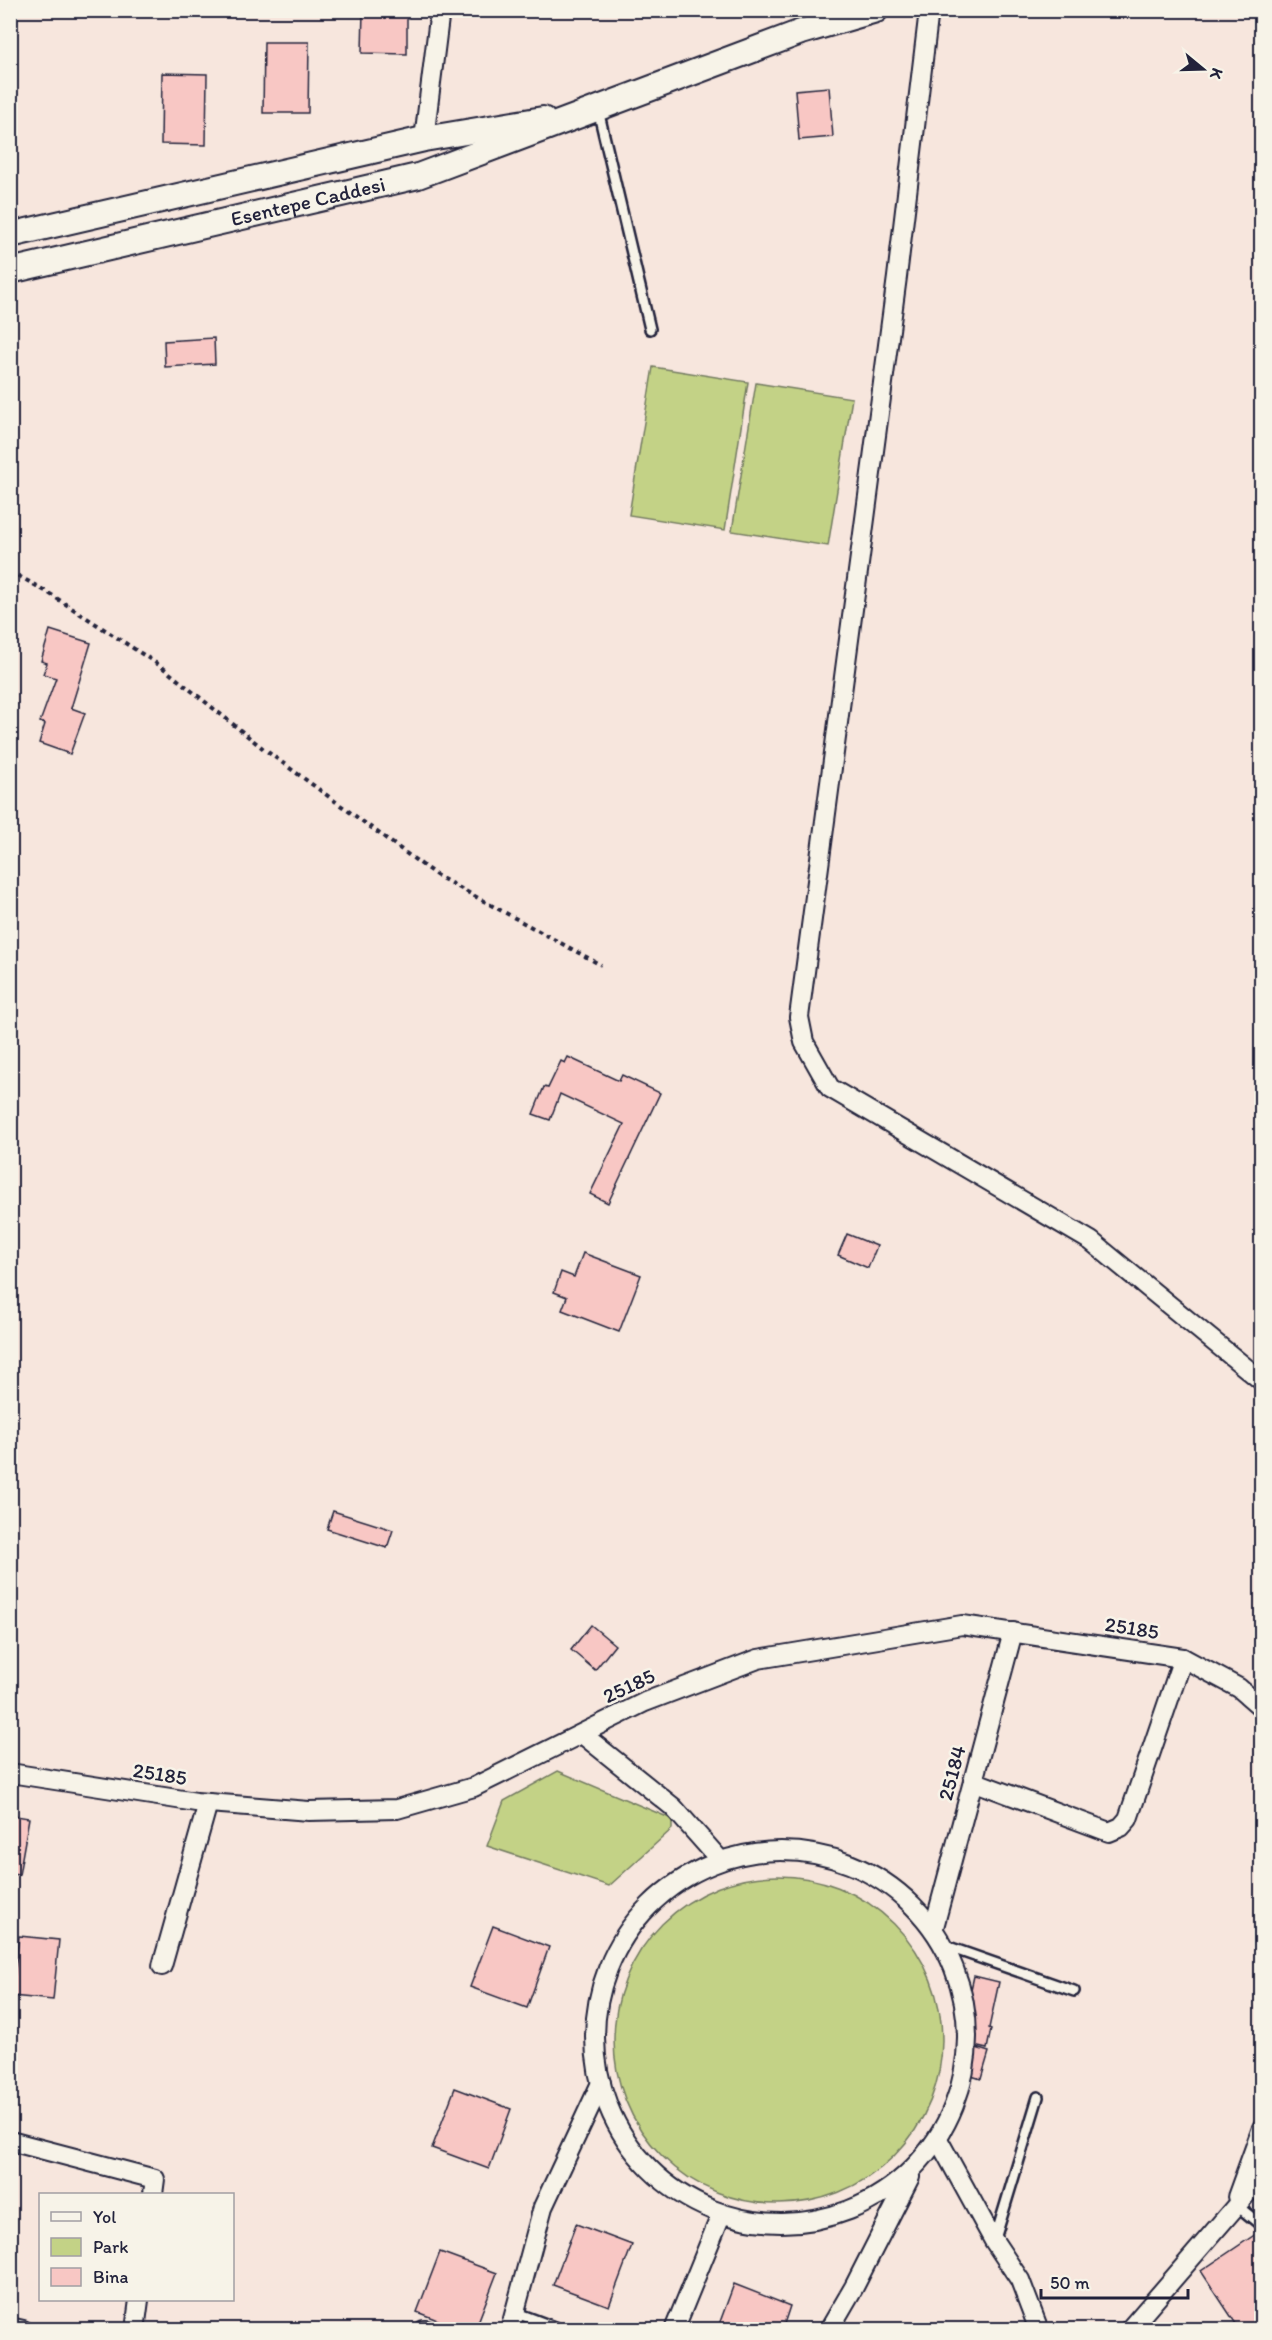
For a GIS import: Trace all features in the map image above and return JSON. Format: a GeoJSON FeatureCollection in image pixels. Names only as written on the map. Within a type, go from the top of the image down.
{"type":"FeatureCollection","features":[{"type":"Feature","properties":{"kind":"main road","name":"Esentepe Caddesi"},"geometry":{"type":"LineString","coordinates":[[10,271],[418,176],[801,32],[876,10]]}},
{"type":"Feature","properties":{"kind":"main road","name":"Esentepe Caddesi"},"geometry":{"type":"LineString","coordinates":[[10,235],[424,139],[598,110]]}},
{"type":"Feature","properties":{"kind":"street"},"geometry":{"type":"LineString","coordinates":[[424,139],[440,10]]}},
{"type":"Feature","properties":{"kind":"street"},"geometry":{"type":"LineString","coordinates":[[929,10],[897,277],[799,1017],[804,1042],[830,1088],[1091,1241],[1262,1381]]}},
{"type":"Feature","properties":{"kind":"street","name":"25185"},"geometry":{"type":"LineString","coordinates":[[10,1773],[208,1803],[309,1811],[397,1809],[474,1787],[645,1702],[758,1659],[962,1625],[1183,1658],[1239,1688],[1262,1708]]}},
{"type":"Feature","properties":{"kind":"street","name":"25184"},"geometry":{"type":"LineString","coordinates":[[934,1927],[1014,1632]]}},
{"type":"Feature","properties":{"kind":"street"},"geometry":{"type":"LineString","coordinates":[[973,1781],[1109,1832],[1121,1827],[1128,1819],[1183,1658]]}},
{"type":"Feature","properties":{"kind":"street"},"geometry":{"type":"LineString","coordinates":[[582,1734],[673,1807],[720,1860]]}},
{"type":"Feature","properties":{"kind":"street"},"geometry":{"type":"LineString","coordinates":[[162,1966],[208,1803]]}},
{"type":"Feature","properties":{"kind":"street"},"geometry":{"type":"LineString","coordinates":[[829,2330],[854,2288],[913,2172],[939,2141],[955,2096],[960,2043],[958,1992],[946,1946],[934,1927],[908,1897],[875,1873],[838,1857],[799,1850],[769,1850],[720,1860],[671,1886],[632,1925],[606,1974],[595,2028],[601,2083],[617,2127],[644,2164],[680,2195],[721,2215],[772,2225],[823,2221],[871,2203],[913,2172]]}},
{"type":"Feature","properties":{"kind":"street"},"geometry":{"type":"LineString","coordinates":[[512,2321],[543,2207],[601,2083]]}},
{"type":"Feature","properties":{"kind":"street"},"geometry":{"type":"LineString","coordinates":[[1235,2204],[1262,2128]]}},
{"type":"Feature","properties":{"kind":"street"},"geometry":{"type":"LineString","coordinates":[[10,2141],[155,2178],[153,2193]]}},
{"type":"Feature","properties":{"kind":"street"},"geometry":{"type":"LineString","coordinates":[[939,2141],[994,2241],[1020,2280],[1033,2307],[1039,2330]]}},
{"type":"Feature","properties":{"kind":"street"},"geometry":{"type":"LineString","coordinates":[[1129,2330],[1235,2204],[1262,2176]]}},
{"type":"Feature","properties":{"kind":"street"},"geometry":{"type":"LineString","coordinates":[[674,2330],[721,2215]]}},
{"type":"Feature","properties":{"kind":"street"},"geometry":{"type":"LineString","coordinates":[[135,2330],[139,2301]]}},
{"type":"Feature","properties":{"kind":"street"},"geometry":{"type":"LineString","coordinates":[[10,2327],[23,2330]]}},
{"type":"Feature","properties":{"kind":"lane"},"geometry":{"type":"LineString","coordinates":[[598,110],[650,329]]}},
{"type":"Feature","properties":{"kind":"lane"},"geometry":{"type":"LineString","coordinates":[[946,1946],[1074,1991]]}},
{"type":"Feature","properties":{"kind":"lane"},"geometry":{"type":"LineString","coordinates":[[994,2241],[1038,2097]]}},
{"type":"Feature","properties":{"kind":"lane"},"geometry":{"type":"LineString","coordinates":[[1235,2204],[1262,2226]]}},
{"type":"Feature","properties":{"kind":"lane"},"geometry":{"type":"LineString","coordinates":[[512,2321],[562,2330]]}},
{"type":"Feature","properties":{"kind":"path"},"geometry":{"type":"LineString","coordinates":[[10,571],[47,591],[162,667],[265,750],[436,875],[601,965]]}},
{"type":"Feature","properties":{"kind":"green space"},"geometry":{"type":"Polygon","coordinates":[[[653,367],[748,382],[725,530],[629,515],[653,367]]]}},
{"type":"Feature","properties":{"kind":"green space"},"geometry":{"type":"Polygon","coordinates":[[[756,383],[852,398],[828,546],[732,531],[756,383]]]}},
{"type":"Feature","properties":{"kind":"green space"},"geometry":{"type":"Polygon","coordinates":[[[558,1771],[672,1819],[672,1829],[609,1886],[487,1846],[504,1801],[558,1771]]]}},
{"type":"Feature","properties":{"kind":"green space"},"geometry":{"type":"Polygon","coordinates":[[[778,1876],[810,1879],[841,1888],[869,1904],[894,1924],[914,1949],[930,1977],[939,2008],[942,2040],[939,2072],[930,2103],[914,2131],[894,2156],[869,2176],[841,2192],[810,2201],[778,2204],[746,2201],[715,2192],[687,2176],[662,2156],[642,2131],[626,2103],[617,2072],[614,2040],[617,2008],[626,1977],[642,1949],[662,1924],[687,1904],[715,1888],[746,1879],[778,1876]]]}},
{"type":"Feature","properties":{"kind":"building"},"geometry":{"type":"Polygon","coordinates":[[[363,10],[407,10],[407,54],[362,53],[363,10]]]}},
{"type":"Feature","properties":{"kind":"building"},"geometry":{"type":"Polygon","coordinates":[[[264,42],[309,42],[308,113],[263,113],[264,42]]]}},
{"type":"Feature","properties":{"kind":"building"},"geometry":{"type":"Polygon","coordinates":[[[162,73],[207,74],[206,145],[161,144],[162,73]]]}},
{"type":"Feature","properties":{"kind":"building"},"geometry":{"type":"Polygon","coordinates":[[[829,87],[833,137],[799,140],[795,90],[829,87]]]}},
{"type":"Feature","properties":{"kind":"building"},"geometry":{"type":"Polygon","coordinates":[[[214,338],[215,364],[165,367],[164,341],[214,338]]]}},
{"type":"Feature","properties":{"kind":"building"},"geometry":{"type":"Polygon","coordinates":[[[50,630],[91,643],[71,708],[85,713],[70,754],[39,743],[45,724],[40,722],[56,678],[43,674],[47,663],[41,661],[50,630]]]}},
{"type":"Feature","properties":{"kind":"building"},"geometry":{"type":"Polygon","coordinates":[[[568,1057],[619,1081],[622,1075],[660,1093],[608,1203],[590,1194],[624,1124],[560,1094],[550,1120],[533,1114],[544,1087],[548,1088],[561,1061],[565,1063],[568,1057]]]}},
{"type":"Feature","properties":{"kind":"building"},"geometry":{"type":"Polygon","coordinates":[[[847,1234],[877,1246],[868,1268],[838,1255],[847,1234]]]}},
{"type":"Feature","properties":{"kind":"building"},"geometry":{"type":"Polygon","coordinates":[[[583,1253],[641,1275],[619,1332],[562,1310],[567,1297],[554,1292],[561,1272],[574,1277],[583,1253]]]}},
{"type":"Feature","properties":{"kind":"building"},"geometry":{"type":"Polygon","coordinates":[[[333,1511],[393,1530],[387,1548],[327,1529],[333,1511]]]}},
{"type":"Feature","properties":{"kind":"building"},"geometry":{"type":"Polygon","coordinates":[[[591,1625],[615,1645],[595,1670],[571,1650],[591,1625]]]}},
{"type":"Feature","properties":{"kind":"building"},"geometry":{"type":"Polygon","coordinates":[[[10,1815],[29,1818],[19,1875],[10,1874],[10,1815]]]}},
{"type":"Feature","properties":{"kind":"building"},"geometry":{"type":"Polygon","coordinates":[[[493,1926],[549,1947],[527,2008],[470,1987],[493,1926]]]}},
{"type":"Feature","properties":{"kind":"building"},"geometry":{"type":"Polygon","coordinates":[[[19,1936],[59,1940],[53,2000],[12,1996],[19,1936]]]}},
{"type":"Feature","properties":{"kind":"building"},"geometry":{"type":"Polygon","coordinates":[[[974,1976],[999,1982],[987,2049],[965,2044],[970,2023],[964,2021],[974,1976]]]}},
{"type":"Feature","properties":{"kind":"building"},"geometry":{"type":"Polygon","coordinates":[[[973,2047],[989,2052],[981,2079],[965,2074],[973,2047]]]}},
{"type":"Feature","properties":{"kind":"building"},"geometry":{"type":"Polygon","coordinates":[[[455,2088],[511,2109],[489,2169],[432,2148],[455,2088]]]}},
{"type":"Feature","properties":{"kind":"building"},"geometry":{"type":"Polygon","coordinates":[[[576,2224],[632,2245],[609,2306],[553,2285],[576,2224]]]}},
{"type":"Feature","properties":{"kind":"building"},"geometry":{"type":"Polygon","coordinates":[[[1256,2234],[1262,2243],[1262,2319],[1246,2330],[1240,2330],[1201,2271],[1256,2234]]]}},
{"type":"Feature","properties":{"kind":"building"},"geometry":{"type":"Polygon","coordinates":[[[440,2252],[497,2273],[475,2330],[463,2330],[417,2312],[440,2252]]]}},
{"type":"Feature","properties":{"kind":"building"},"geometry":{"type":"Polygon","coordinates":[[[734,2284],[790,2306],[782,2330],[717,2330],[734,2284]]]}}]}
